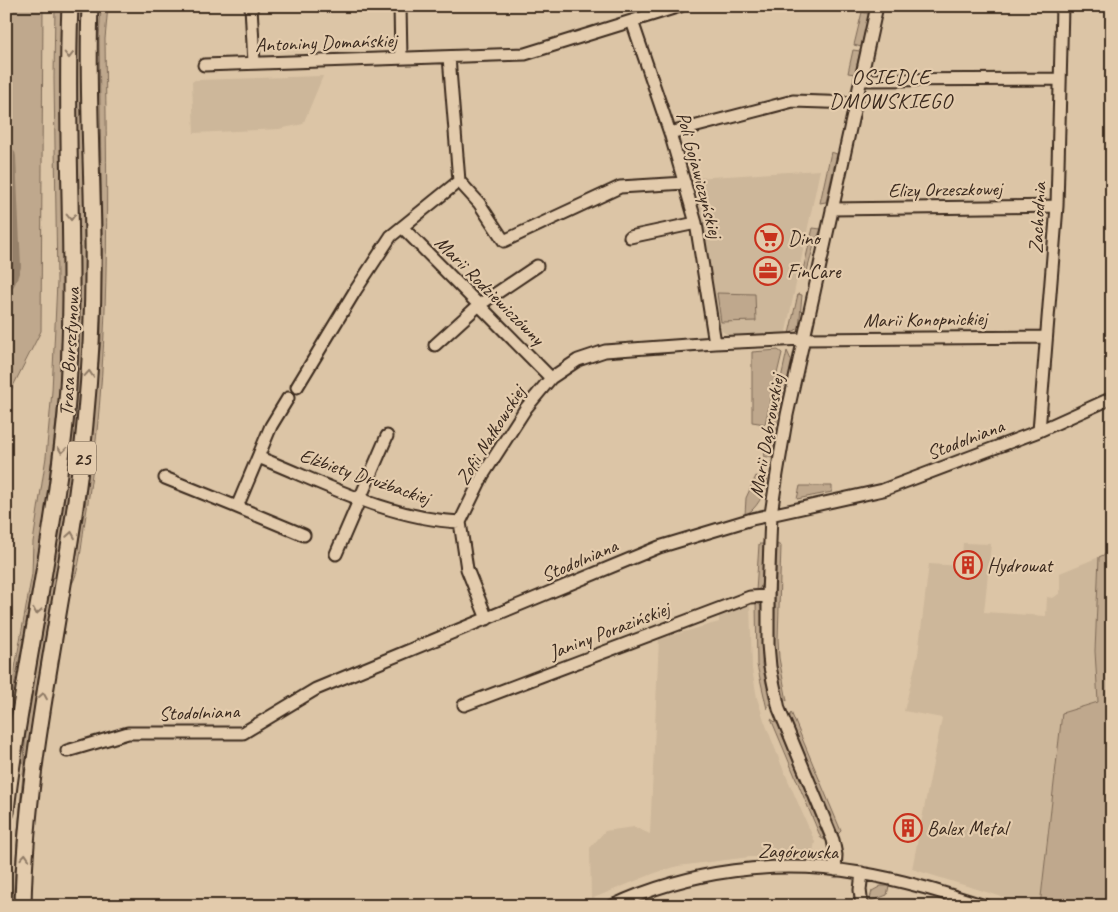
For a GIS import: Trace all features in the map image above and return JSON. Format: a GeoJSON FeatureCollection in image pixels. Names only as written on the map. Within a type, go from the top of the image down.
{"type":"FeatureCollection","features":[{"type":"Feature","properties":{"kind":"main road","name":"Trasa Bursztynowa"},"geometry":{"type":"LineString","coordinates":[[6,812],[16,737],[52,522],[66,413],[71,341],[72,277],[69,97],[70,6]]}},
{"type":"Feature","properties":{"kind":"main road","name":"Trasa Bursztynowa"},"geometry":{"type":"LineString","coordinates":[[23,906],[28,818],[37,735],[78,487],[88,393],[93,269],[89,88],[90,6]]}},
{"type":"Feature","properties":{"kind":"street"},"geometry":{"type":"LineString","coordinates":[[251,6],[254,63]]}},
{"type":"Feature","properties":{"kind":"street"},"geometry":{"type":"LineString","coordinates":[[400,6],[401,58]]}},
{"type":"Feature","properties":{"kind":"street","name":"Antoniny Domańskiej"},"geometry":{"type":"LineString","coordinates":[[204,65],[525,54],[632,21],[646,11],[680,6]]}},
{"type":"Feature","properties":{"kind":"street","name":"Marii Dąbrowskiej"},"geometry":{"type":"LineString","coordinates":[[835,870],[836,855],[833,840],[786,728],[776,696],[770,667],[768,596],[771,514],[803,339],[877,6]]}},
{"type":"Feature","properties":{"kind":"street","name":"Zachodnia"},"geometry":{"type":"LineString","coordinates":[[1039,431],[1057,206],[1062,6]]}},
{"type":"Feature","properties":{"kind":"street","name":"Poli Gojawiczyńskiej"},"geometry":{"type":"LineString","coordinates":[[632,21],[670,133],[696,223],[715,344]]}},
{"type":"Feature","properties":{"kind":"street"},"geometry":{"type":"LineString","coordinates":[[449,57],[459,181],[479,203],[504,240],[620,187],[685,183]]}},
{"type":"Feature","properties":{"kind":"street"},"geometry":{"type":"LineString","coordinates":[[861,80],[1060,79]]}},
{"type":"Feature","properties":{"kind":"street"},"geometry":{"type":"LineString","coordinates":[[670,133],[794,101],[855,104]]}},
{"type":"Feature","properties":{"kind":"street"},"geometry":{"type":"LineString","coordinates":[[297,386],[391,236],[459,181]]}},
{"type":"Feature","properties":{"kind":"street","name":"Elizy Orzeszkowej"},"geometry":{"type":"LineString","coordinates":[[832,209],[1057,206]]}},
{"type":"Feature","properties":{"kind":"street"},"geometry":{"type":"LineString","coordinates":[[630,237],[696,223]]}},
{"type":"Feature","properties":{"kind":"street","name":"Marii Rodziewiczówny"},"geometry":{"type":"LineString","coordinates":[[402,228],[551,378]]}},
{"type":"Feature","properties":{"kind":"street"},"geometry":{"type":"LineString","coordinates":[[434,345],[479,305],[537,266]]}},
{"type":"Feature","properties":{"kind":"street","name":"Marii Konopnickiej"},"geometry":{"type":"LineString","coordinates":[[803,339],[1046,337]]}},
{"type":"Feature","properties":{"kind":"street","name":"Zofii Nałkowskiej"},"geometry":{"type":"LineString","coordinates":[[460,522],[483,476],[526,408],[551,378],[578,360],[605,351],[803,339]]}},
{"type":"Feature","properties":{"kind":"street"},"geometry":{"type":"LineString","coordinates":[[237,507],[271,426],[288,398]]}},
{"type":"Feature","properties":{"kind":"street","name":"Stodolniana"},"geometry":{"type":"LineString","coordinates":[[67,751],[128,733],[243,733],[316,689],[659,547],[771,514],[883,490],[1039,431],[1112,398]]}},
{"type":"Feature","properties":{"kind":"street"},"geometry":{"type":"LineString","coordinates":[[336,554],[386,436]]}},
{"type":"Feature","properties":{"kind":"street","name":"Elżbiety Drużbackiej"},"geometry":{"type":"LineString","coordinates":[[258,457],[360,499],[402,513],[427,519],[460,522]]}},
{"type":"Feature","properties":{"kind":"street"},"geometry":{"type":"LineString","coordinates":[[165,478],[304,535]]}},
{"type":"Feature","properties":{"kind":"street"},"geometry":{"type":"LineString","coordinates":[[460,522],[467,570],[487,619]]}},
{"type":"Feature","properties":{"kind":"street","name":"Janiny Porazińskiej"},"geometry":{"type":"LineString","coordinates":[[464,705],[750,597],[768,596]]}},
{"type":"Feature","properties":{"kind":"street","name":"Zagórowska"},"geometry":{"type":"LineString","coordinates":[[612,906],[659,886],[715,873],[764,868],[808,867],[862,873],[931,889],[985,906]]}},
{"type":"Feature","properties":{"kind":"street"},"geometry":{"type":"LineString","coordinates":[[862,873],[860,890],[862,906]]}},
{"type":"Feature","properties":{"kind":"shaded area"},"geometry":{"type":"Polygon","coordinates":[[[6,6],[43,6],[41,331],[6,400],[6,6]]]}},
{"type":"Feature","properties":{"kind":"shaded area"},"geometry":{"type":"Polygon","coordinates":[[[55,6],[62,6],[60,78],[64,288],[59,394],[41,541],[6,731],[6,718],[32,574],[33,542],[46,457],[52,391],[57,282],[54,78],[55,6]]]}},
{"type":"Feature","properties":{"kind":"shaded area"},"geometry":{"type":"Polygon","coordinates":[[[77,6],[83,6],[82,110],[85,283],[81,385],[70,491],[30,732],[22,806],[15,906],[13,906],[27,724],[66,478],[74,401],[79,303],[77,6]]]}},
{"type":"Feature","properties":{"kind":"shaded area"},"geometry":{"type":"Polygon","coordinates":[[[101,6],[108,6],[105,39],[107,223],[103,345],[93,466],[80,558],[71,585],[85,507],[101,339],[102,237],[99,39],[101,6]]]}},
{"type":"Feature","properties":{"kind":"shaded area"},"geometry":{"type":"Polygon","coordinates":[[[862,12],[869,14],[861,47],[854,45],[862,12]]]}},
{"type":"Feature","properties":{"kind":"shaded area"},"geometry":{"type":"Polygon","coordinates":[[[853,50],[860,51],[855,74],[848,73],[853,50]]]}},
{"type":"Feature","properties":{"kind":"shaded area"},"geometry":{"type":"Polygon","coordinates":[[[323,76],[303,124],[279,129],[194,133],[192,82],[195,80],[323,76]]]}},
{"type":"Feature","properties":{"kind":"shaded area"},"geometry":{"type":"Polygon","coordinates":[[[831,152],[837,154],[826,202],[820,203],[831,152]]]}},
{"type":"Feature","properties":{"kind":"shaded area"},"geometry":{"type":"Polygon","coordinates":[[[820,170],[785,336],[730,337],[722,331],[718,317],[695,178],[820,170]]]}},
{"type":"Feature","properties":{"kind":"shaded area"},"geometry":{"type":"Polygon","coordinates":[[[813,228],[821,229],[814,245],[807,271],[803,270],[813,228]]]}},
{"type":"Feature","properties":{"kind":"shaded area"},"geometry":{"type":"Polygon","coordinates":[[[717,293],[755,294],[756,321],[721,322],[717,293]]]}},
{"type":"Feature","properties":{"kind":"shaded area"},"geometry":{"type":"Polygon","coordinates":[[[798,294],[802,295],[799,328],[789,334],[798,294]]]}},
{"type":"Feature","properties":{"kind":"shaded area"},"geometry":{"type":"Polygon","coordinates":[[[778,350],[782,353],[765,424],[752,422],[752,352],[778,350]]]}},
{"type":"Feature","properties":{"kind":"shaded area"},"geometry":{"type":"Polygon","coordinates":[[[787,351],[792,362],[772,458],[764,456],[787,351]]]}},
{"type":"Feature","properties":{"kind":"shaded area"},"geometry":{"type":"Polygon","coordinates":[[[756,476],[768,481],[760,501],[745,515],[746,498],[756,476]]]}},
{"type":"Feature","properties":{"kind":"shaded area"},"geometry":{"type":"Polygon","coordinates":[[[800,486],[832,486],[832,492],[797,499],[800,486]]]}},
{"type":"Feature","properties":{"kind":"shaded area"},"geometry":{"type":"Polygon","coordinates":[[[963,543],[991,544],[984,612],[1046,616],[1047,597],[1053,598],[1060,593],[1060,573],[1099,557],[1095,651],[1098,702],[1062,713],[1040,906],[1031,906],[912,869],[942,718],[904,711],[918,654],[929,564],[961,566],[963,543]]]}},
{"type":"Feature","properties":{"kind":"shaded area"},"geometry":{"type":"Polygon","coordinates":[[[759,544],[763,544],[762,582],[760,588],[756,591],[759,544]]]}},
{"type":"Feature","properties":{"kind":"shaded area"},"geometry":{"type":"Polygon","coordinates":[[[777,544],[781,546],[779,658],[787,701],[783,698],[775,657],[777,544]]]}},
{"type":"Feature","properties":{"kind":"shaded area"},"geometry":{"type":"Polygon","coordinates":[[[1112,551],[1112,906],[1040,906],[1062,713],[1098,702],[1095,651],[1099,557],[1112,551]]]}},
{"type":"Feature","properties":{"kind":"shaded area"},"geometry":{"type":"Polygon","coordinates":[[[750,602],[752,669],[757,698],[781,764],[815,842],[812,857],[750,857],[678,866],[655,873],[591,899],[590,848],[605,831],[634,827],[650,834],[659,639],[719,622],[719,613],[750,602]]]}},
{"type":"Feature","properties":{"kind":"shaded area"},"geometry":{"type":"Polygon","coordinates":[[[756,602],[761,606],[762,664],[770,702],[767,709],[757,665],[756,602]]]}},
{"type":"Feature","properties":{"kind":"shaded area"},"geometry":{"type":"Polygon","coordinates":[[[791,712],[841,831],[837,835],[789,719],[791,712]]]}},
{"type":"Feature","properties":{"kind":"shaded area"},"geometry":{"type":"Polygon","coordinates":[[[771,719],[778,724],[825,840],[821,838],[771,719]]]}},
{"type":"Feature","properties":{"kind":"shaded area"},"geometry":{"type":"Polygon","coordinates":[[[881,886],[889,886],[887,895],[869,902],[872,891],[881,886]]]}},
{"type":"Feature","properties":{"kind":"waterway"},"geometry":{"type":"LineString","coordinates":[[6,157],[11,266],[6,280]]}},
{"type":"Feature","properties":{"kind":"place","name":"Dino"},"geometry":{"type":"Point","coordinates":[769,238]}},
{"type":"Feature","properties":{"kind":"place","name":"FinCare"},"geometry":{"type":"Point","coordinates":[768,271]}},
{"type":"Feature","properties":{"kind":"place","name":"Hydrowat"},"geometry":{"type":"Point","coordinates":[968,565]}},
{"type":"Feature","properties":{"kind":"place","name":"Balex Metal"},"geometry":{"type":"Point","coordinates":[908,828]}},
{"type":"Feature","properties":{"kind":"district","name":"OSIEDLE DMOWSKIEGO"},"geometry":{"type":"Point","coordinates":[891,89]}}]}
